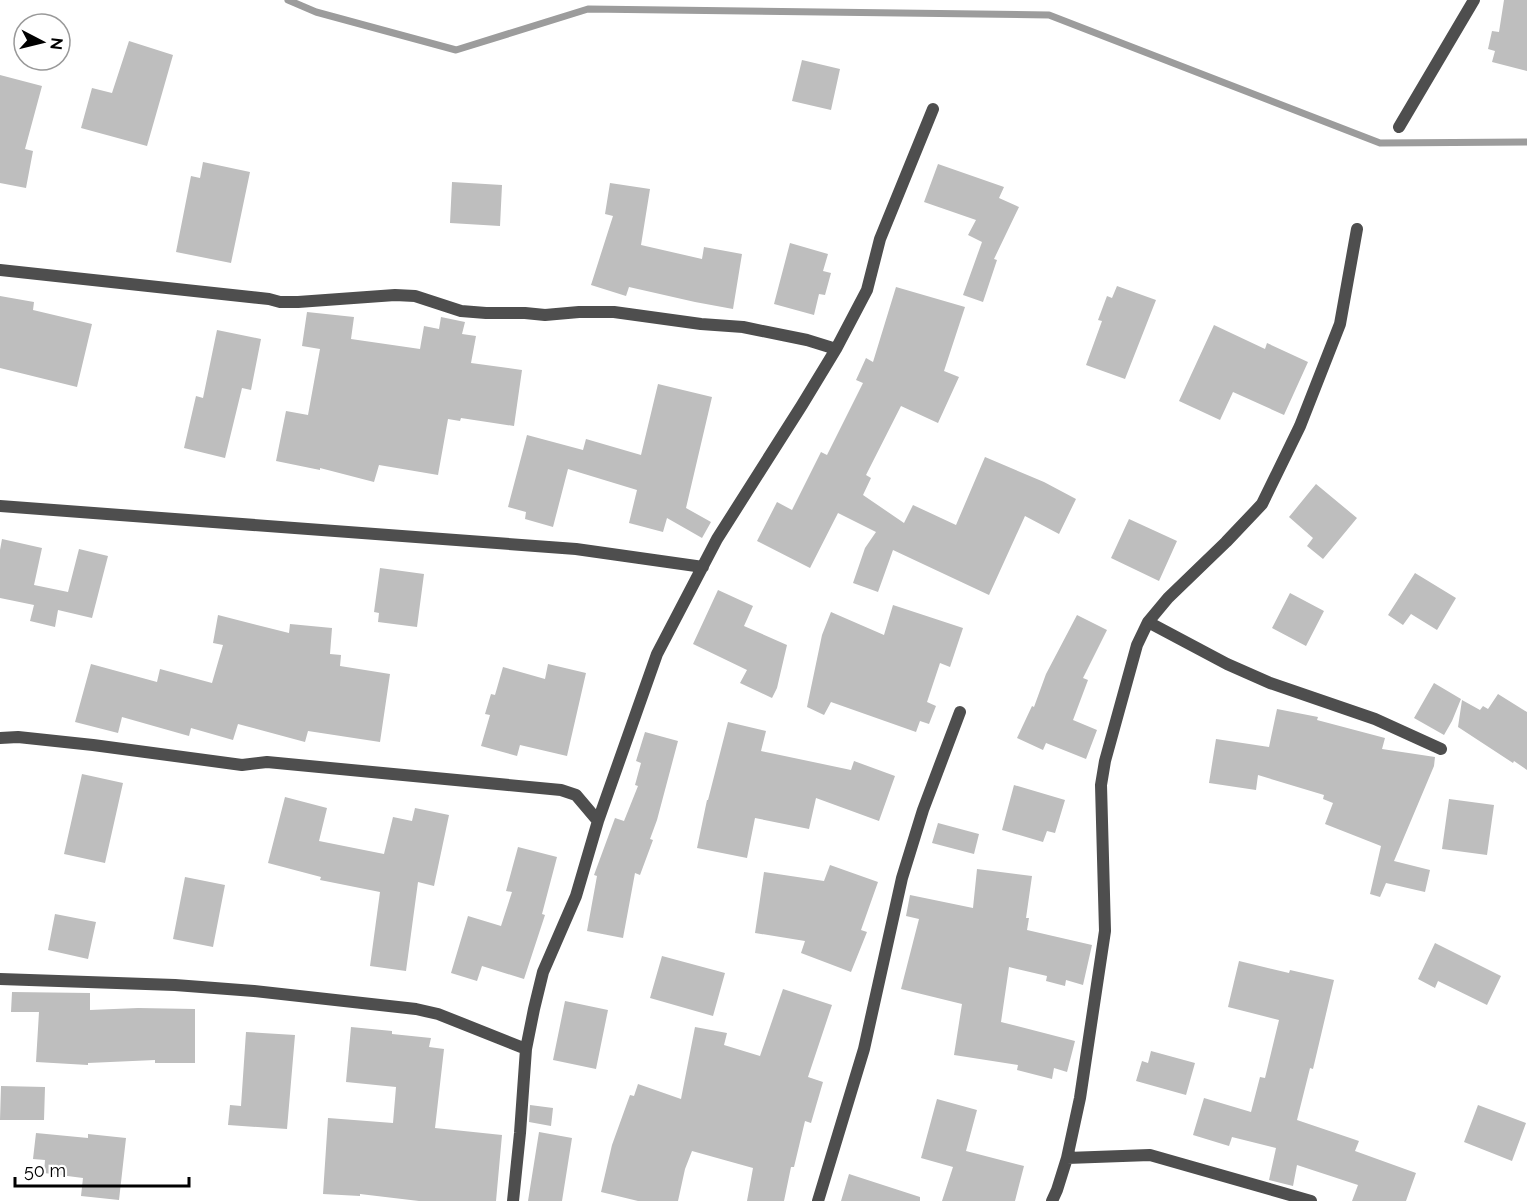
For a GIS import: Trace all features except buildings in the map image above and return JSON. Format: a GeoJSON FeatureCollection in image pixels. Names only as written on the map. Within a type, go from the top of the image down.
{"type":"FeatureCollection","features":[{"type":"Feature","properties":{"kind":"street"},"geometry":{"type":"LineString","coordinates":[[1399,127],[1474,0]]}},
{"type":"Feature","properties":{"kind":"street"},"geometry":{"type":"LineString","coordinates":[[513,1201],[526,1048],[543,972],[576,896],[598,820],[657,654],[717,539],[836,349],[867,290],[880,238],[933,109]]}},
{"type":"Feature","properties":{"kind":"street"},"geometry":{"type":"LineString","coordinates":[[1052,1201],[1068,1158],[1080,1098],[1105,931],[1101,785],[1105,761],[1137,645],[1148,622],[1168,598],[1262,504],[1300,426],[1340,324],[1357,230]]}},
{"type":"Feature","properties":{"kind":"street"},"geometry":{"type":"LineString","coordinates":[[0,270],[280,302],[395,295],[415,296],[461,311],[486,313],[545,315],[614,312],[701,324],[743,327],[807,340],[836,349]]}},
{"type":"Feature","properties":{"kind":"street"},"geometry":{"type":"LineString","coordinates":[[0,506],[576,549],[703,567]]}},
{"type":"Feature","properties":{"kind":"street"},"geometry":{"type":"LineString","coordinates":[[1148,622],[1227,664],[1270,683],[1375,719],[1440,749]]}},
{"type":"Feature","properties":{"kind":"street"},"geometry":{"type":"LineString","coordinates":[[818,1201],[864,1049],[902,878],[923,810],[960,712]]}},
{"type":"Feature","properties":{"kind":"street"},"geometry":{"type":"LineString","coordinates":[[0,738],[18,737],[72,743],[242,765],[267,762],[561,790],[576,795],[598,820]]}},
{"type":"Feature","properties":{"kind":"street"},"geometry":{"type":"LineString","coordinates":[[0,979],[175,985],[254,991],[416,1009],[438,1014],[526,1048]]}},
{"type":"Feature","properties":{"kind":"street"},"geometry":{"type":"LineString","coordinates":[[1068,1158],[1150,1155],[1311,1201]]}},
{"type":"Feature","properties":{"kind":"waterway"},"geometry":{"type":"LineString","coordinates":[[288,0],[316,12],[456,50],[588,9],[1049,15],[1380,143],[1527,142]]}}]}
